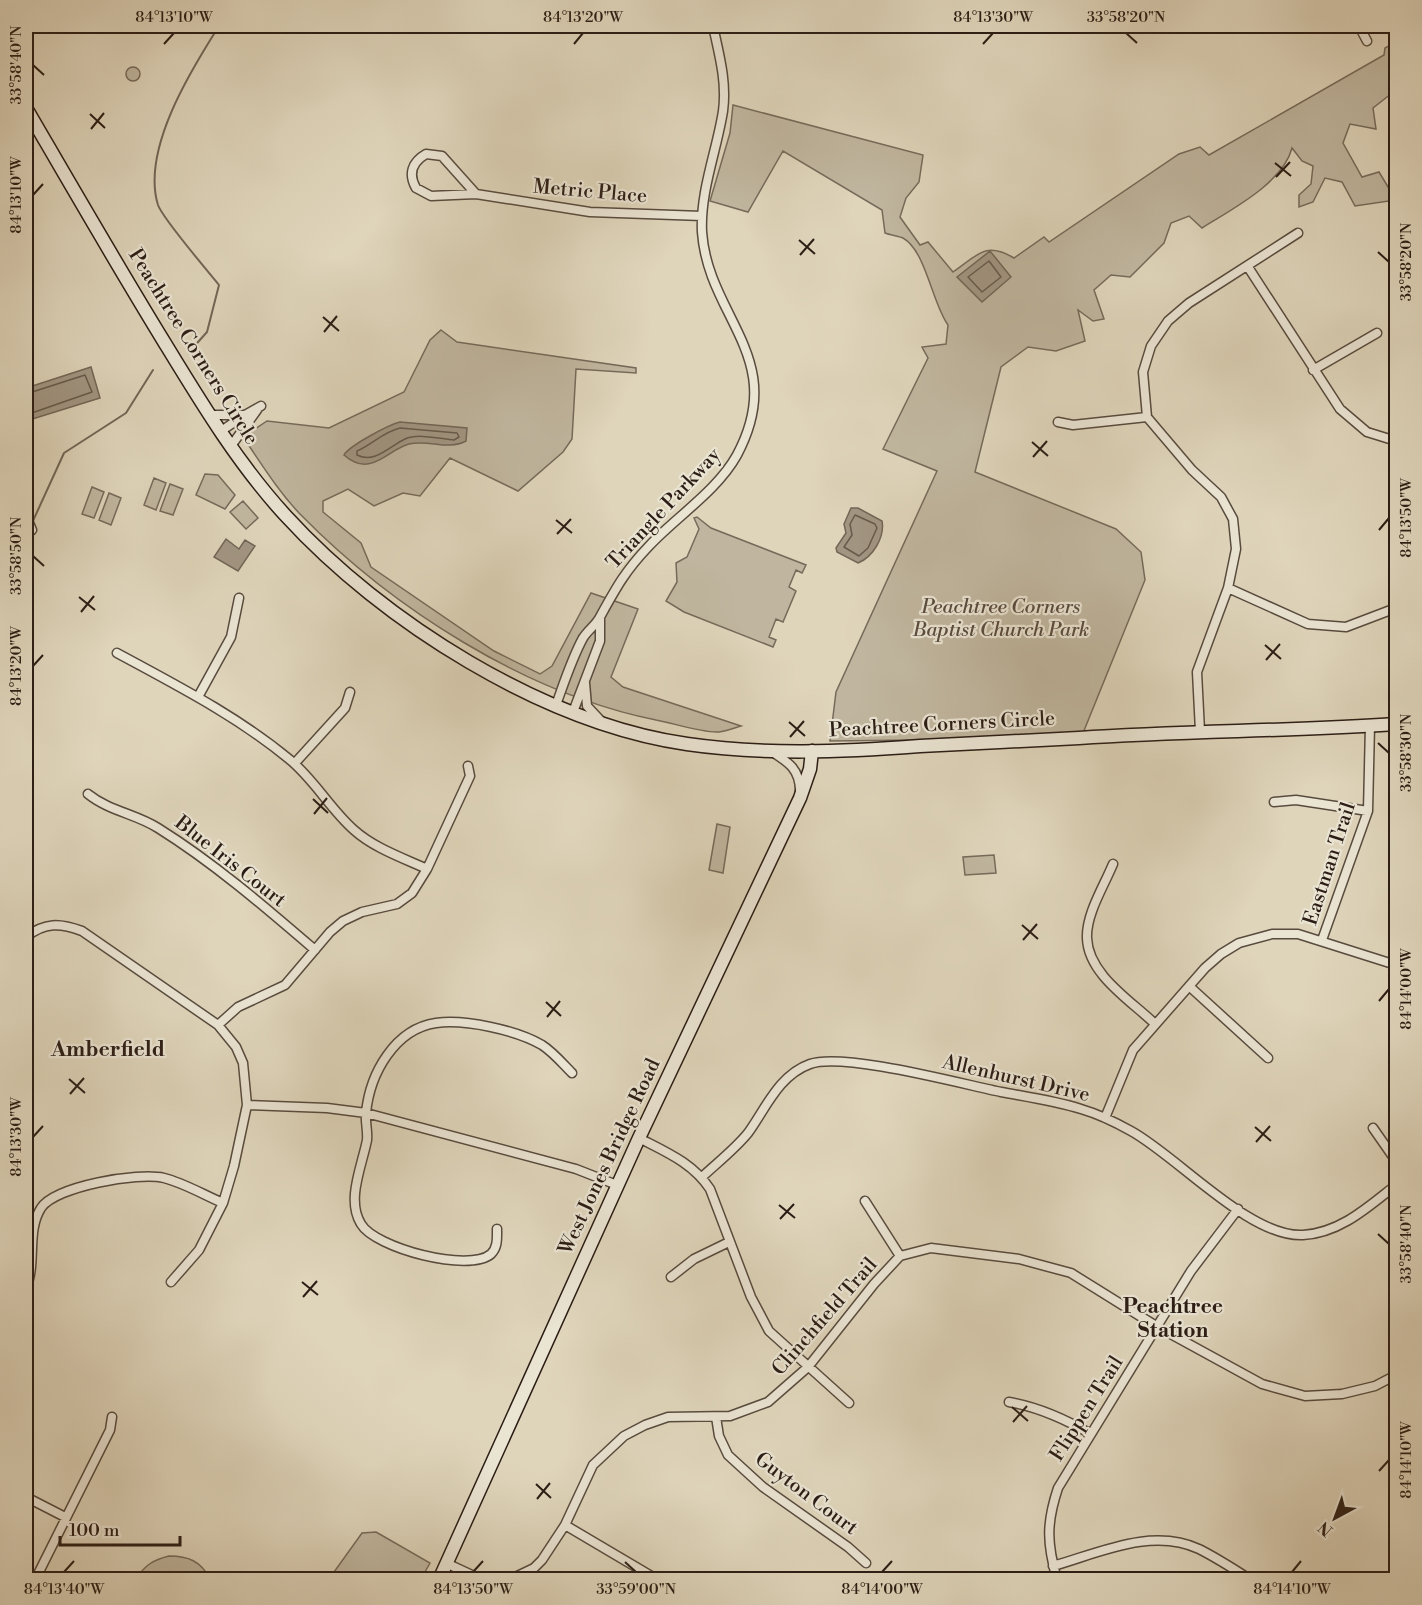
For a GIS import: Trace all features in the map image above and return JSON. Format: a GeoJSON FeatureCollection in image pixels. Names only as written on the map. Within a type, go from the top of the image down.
{"type":"FeatureCollection","features":[{"type":"Feature","properties":{"kind":"street","name":"Triangle Parkway"},"geometry":{"type":"LineString","coordinates":[[556,705],[584,637],[600,619],[609,597],[628,569],[722,475],[736,456],[753,410],[753,372],[748,352],[709,271],[702,216],[723,109],[724,82],[713,26]]}},
{"type":"Feature","properties":{"kind":"street"},"geometry":{"type":"LineString","coordinates":[[1359,26],[1367,41]]}},
{"type":"Feature","properties":{"kind":"street","name":"Peachtree Corners Circle"},"geometry":{"type":"LineString","coordinates":[[26,108],[209,415],[285,516],[335,564],[392,611],[485,672],[556,705],[602,722],[686,744],[771,751],[1396,724]]}},
{"type":"Feature","properties":{"kind":"street","name":"Metric Place"},"geometry":{"type":"LineString","coordinates":[[476,194],[442,156],[426,154],[413,165],[412,181],[423,194],[476,194],[590,212],[702,216]]}},
{"type":"Feature","properties":{"kind":"street"},"geometry":{"type":"LineString","coordinates":[[1200,731],[1197,672],[1228,588],[1236,549],[1233,519],[1221,497],[1192,470],[1147,417],[1143,372],[1151,346],[1168,321],[1189,303],[1298,233]]}},
{"type":"Feature","properties":{"kind":"street"},"geometry":{"type":"LineString","coordinates":[[1248,267],[1340,409],[1367,432],[1396,441]]}},
{"type":"Feature","properties":{"kind":"street"},"geometry":{"type":"LineString","coordinates":[[1313,370],[1377,333]]}},
{"type":"Feature","properties":{"kind":"street"},"geometry":{"type":"LineString","coordinates":[[220,431],[261,406],[231,446]]}},
{"type":"Feature","properties":{"kind":"street"},"geometry":{"type":"LineString","coordinates":[[209,415],[245,415]]}},
{"type":"Feature","properties":{"kind":"street"},"geometry":{"type":"LineString","coordinates":[[1058,422],[1073,425],[1147,417]]}},
{"type":"Feature","properties":{"kind":"street"},"geometry":{"type":"LineString","coordinates":[[26,516],[32,530],[26,535]]}},
{"type":"Feature","properties":{"kind":"street"},"geometry":{"type":"LineString","coordinates":[[1228,588],[1308,624],[1346,627],[1396,608]]}},
{"type":"Feature","properties":{"kind":"street"},"geometry":{"type":"LineString","coordinates":[[198,697],[231,637],[239,598]]}},
{"type":"Feature","properties":{"kind":"street","name":"Triangle Parkway"},"geometry":{"type":"LineString","coordinates":[[573,712],[600,641],[600,619]]}},
{"type":"Feature","properties":{"kind":"street"},"geometry":{"type":"LineString","coordinates":[[117,654],[198,697],[249,729],[294,763],[352,829],[366,840],[427,869]]}},
{"type":"Feature","properties":{"kind":"street"},"geometry":{"type":"LineString","coordinates":[[584,682],[588,706],[602,722]]}},
{"type":"Feature","properties":{"kind":"street"},"geometry":{"type":"LineString","coordinates":[[294,763],[345,708],[350,692]]}},
{"type":"Feature","properties":{"kind":"street","name":"Eastman Trail"},"geometry":{"type":"LineString","coordinates":[[1322,940],[1368,811],[1370,725]]}},
{"type":"Feature","properties":{"kind":"street"},"geometry":{"type":"LineString","coordinates":[[771,751],[795,768],[800,778],[800,798]]}},
{"type":"Feature","properties":{"kind":"street","name":"West Jones Bridge Road"},"geometry":{"type":"LineString","coordinates":[[439,1580],[639,1138],[800,798],[810,769],[812,751]]}},
{"type":"Feature","properties":{"kind":"street"},"geometry":{"type":"LineString","coordinates":[[218,1025],[238,1007],[285,985],[330,932],[343,921],[362,912],[397,904],[412,894],[427,869],[470,776],[468,766]]}},
{"type":"Feature","properties":{"kind":"street","name":"Blue Iris Court"},"geometry":{"type":"LineString","coordinates":[[88,794],[101,805],[154,825],[198,853],[315,950]]}},
{"type":"Feature","properties":{"kind":"street"},"geometry":{"type":"LineString","coordinates":[[1274,802],[1296,800],[1368,811]]}},
{"type":"Feature","properties":{"kind":"street"},"geometry":{"type":"LineString","coordinates":[[1113,864],[1091,917],[1087,937],[1090,957],[1099,971],[1154,1023]]}},
{"type":"Feature","properties":{"kind":"street"},"geometry":{"type":"LineString","coordinates":[[26,938],[38,928],[50,925],[63,924],[82,931],[218,1025],[236,1047],[243,1063],[247,1105],[234,1166],[223,1203],[199,1250],[171,1282]]}},
{"type":"Feature","properties":{"kind":"street"},"geometry":{"type":"LineString","coordinates":[[1105,1118],[1133,1050],[1154,1023],[1189,986],[1221,954],[1239,943],[1272,934],[1298,934],[1396,965]]}},
{"type":"Feature","properties":{"kind":"street"},"geometry":{"type":"LineString","coordinates":[[1189,986],[1268,1058]]}},
{"type":"Feature","properties":{"kind":"street"},"geometry":{"type":"LineString","coordinates":[[497,1229],[498,1244],[492,1254],[482,1260],[422,1255],[399,1249],[368,1234],[356,1213],[355,1190],[367,1138],[366,1113],[374,1081],[384,1059],[400,1041],[423,1025],[465,1022],[512,1034],[542,1046],[572,1073]]}},
{"type":"Feature","properties":{"kind":"street","name":"Allenhurst Drive"},"geometry":{"type":"LineString","coordinates":[[702,1177],[747,1134],[776,1090],[793,1072],[823,1060],[866,1064],[1079,1108],[1105,1118],[1151,1144],[1238,1209],[1276,1231],[1301,1235],[1330,1230],[1355,1216],[1396,1185]]}},
{"type":"Feature","properties":{"kind":"street"},"geometry":{"type":"LineString","coordinates":[[247,1105],[366,1113],[576,1168],[618,1185]]}},
{"type":"Feature","properties":{"kind":"street"},"geometry":{"type":"LineString","coordinates":[[1373,1128],[1396,1161]]}},
{"type":"Feature","properties":{"kind":"street"},"geometry":{"type":"LineString","coordinates":[[639,1138],[686,1163],[702,1177],[719,1209],[729,1242],[769,1331],[849,1403]]}},
{"type":"Feature","properties":{"kind":"street"},"geometry":{"type":"LineString","coordinates":[[26,1288],[32,1275],[36,1221],[42,1207],[54,1197],[116,1180],[139,1177],[163,1178],[223,1203]]}},
{"type":"Feature","properties":{"kind":"street"},"geometry":{"type":"LineString","coordinates":[[865,1201],[900,1256]]}},
{"type":"Feature","properties":{"kind":"street","name":"Flippen Trail"},"geometry":{"type":"LineString","coordinates":[[1057,1580],[1048,1544],[1048,1517],[1058,1488],[1191,1271],[1238,1209]]}},
{"type":"Feature","properties":{"kind":"street"},"geometry":{"type":"LineString","coordinates":[[671,1277],[694,1259],[729,1242]]}},
{"type":"Feature","properties":{"kind":"street","name":"Clinchfield Trail"},"geometry":{"type":"LineString","coordinates":[[500,1580],[513,1578],[534,1568],[554,1546],[593,1465],[624,1436],[668,1417],[716,1417],[747,1411],[768,1402],[808,1367],[874,1284],[900,1256],[931,1248],[1019,1259],[1071,1273],[1156,1326],[1262,1384],[1305,1396],[1342,1394],[1375,1386],[1396,1375]]}},
{"type":"Feature","properties":{"kind":"street"},"geometry":{"type":"LineString","coordinates":[[1009,1402],[1065,1419],[1091,1434]]}},
{"type":"Feature","properties":{"kind":"street"},"geometry":{"type":"LineString","coordinates":[[35,1580],[110,1430],[112,1417]]}},
{"type":"Feature","properties":{"kind":"street","name":"Guyton Court"},"geometry":{"type":"LineString","coordinates":[[716,1417],[719,1436],[728,1455],[763,1487],[848,1547],[866,1563]]}},
{"type":"Feature","properties":{"kind":"street"},"geometry":{"type":"LineString","coordinates":[[26,1497],[65,1517]]}},
{"type":"Feature","properties":{"kind":"street"},"geometry":{"type":"LineString","coordinates":[[565,1525],[658,1580]]}},
{"type":"Feature","properties":{"kind":"street"},"geometry":{"type":"LineString","coordinates":[[1053,1566],[1144,1540],[1173,1541],[1197,1548],[1251,1580]]}},
{"type":"Feature","properties":{"kind":"street"},"geometry":{"type":"LineString","coordinates":[[448,1564],[476,1577],[492,1580]]}},
{"type":"Feature","properties":{"kind":"green space","name":"Peachtree Corners Baptist Church Park"},"geometry":{"type":"Polygon","coordinates":[[[1396,42],[1396,90],[1373,108],[1376,129],[1350,124],[1343,143],[1362,177],[1379,172],[1396,200],[1355,206],[1342,182],[1325,178],[1313,202],[1299,207],[1299,195],[1311,184],[1313,166],[1302,161],[1292,148],[1287,161],[1278,173],[1255,194],[1202,228],[1189,216],[1171,223],[1164,243],[1130,277],[1111,275],[1094,290],[1104,319],[1093,321],[1078,310],[1085,341],[1056,351],[1028,347],[1001,367],[975,472],[1116,529],[1141,552],[1145,580],[1081,738],[830,741],[836,692],[937,471],[883,449],[928,358],[922,347],[946,344],[948,325],[937,304],[923,265],[911,245],[903,238],[885,233],[882,210],[783,151],[748,212],[710,201],[730,133],[733,105],[923,155],[919,182],[906,198],[900,217],[920,245],[928,242],[953,272],[982,252],[996,251],[1014,258],[1044,237],[1049,242],[1179,154],[1200,147],[1209,155],[1384,55],[1385,48],[1396,42]]]}},
{"type":"Feature","properties":{"kind":"green space"},"geometry":{"type":"Polygon","coordinates":[[[133,67],[138,69],[140,74],[138,79],[133,81],[128,79],[126,74],[128,69],[133,67]]]}},
{"type":"Feature","properties":{"kind":"green space"},"geometry":{"type":"Polygon","coordinates":[[[441,330],[457,342],[636,368],[636,373],[576,369],[572,439],[563,452],[518,491],[450,458],[420,496],[403,493],[374,506],[348,489],[323,501],[323,512],[361,543],[371,567],[494,651],[540,674],[552,666],[591,593],[638,609],[611,677],[623,687],[741,726],[722,732],[712,732],[607,708],[558,690],[510,668],[464,642],[419,614],[336,549],[292,505],[243,437],[267,421],[329,428],[404,392],[430,340],[441,330]]]}},
{"type":"Feature","properties":{"kind":"green space"},"geometry":{"type":"Polygon","coordinates":[[[205,474],[218,475],[235,495],[225,509],[196,495],[205,474]]]}},
{"type":"Feature","properties":{"kind":"green space"},"geometry":{"type":"Polygon","coordinates":[[[154,478],[166,483],[156,510],[144,505],[154,478]]]}},
{"type":"Feature","properties":{"kind":"green space"},"geometry":{"type":"Polygon","coordinates":[[[170,484],[183,489],[173,515],[160,511],[170,484]]]}},
{"type":"Feature","properties":{"kind":"green space"},"geometry":{"type":"Polygon","coordinates":[[[92,487],[104,492],[94,518],[82,514],[92,487]]]}},
{"type":"Feature","properties":{"kind":"green space"},"geometry":{"type":"Polygon","coordinates":[[[109,493],[121,498],[111,525],[99,520],[109,493]]]}},
{"type":"Feature","properties":{"kind":"green space"},"geometry":{"type":"Polygon","coordinates":[[[243,501],[258,518],[246,529],[230,512],[243,501]]]}},
{"type":"Feature","properties":{"kind":"green space"},"geometry":{"type":"Polygon","coordinates":[[[697,517],[711,528],[806,565],[802,573],[796,570],[789,587],[796,591],[783,622],[776,619],[769,637],[776,640],[773,647],[684,612],[666,601],[677,582],[676,563],[687,557],[699,529],[694,518],[697,517]]]}},
{"type":"Feature","properties":{"kind":"green space"},"geometry":{"type":"Polygon","coordinates":[[[717,824],[730,827],[723,873],[709,870],[717,824]]]}},
{"type":"Feature","properties":{"kind":"green space"},"geometry":{"type":"Polygon","coordinates":[[[994,855],[996,873],[965,875],[963,857],[994,855]]]}},
{"type":"Feature","properties":{"kind":"green space"},"geometry":{"type":"Polygon","coordinates":[[[376,1532],[430,1563],[421,1579],[329,1579],[362,1533],[376,1532]]]}},
{"type":"Feature","properties":{"kind":"green space"},"geometry":{"type":"Polygon","coordinates":[[[169,1556],[193,1561],[210,1579],[136,1579],[150,1564],[169,1556]]]}},
{"type":"Feature","properties":{"kind":"water"},"geometry":{"type":"Polygon","coordinates":[[[990,251],[1011,277],[982,302],[957,277],[990,251]]]}},
{"type":"Feature","properties":{"kind":"water"},"geometry":{"type":"Polygon","coordinates":[[[91,367],[100,398],[26,421],[26,388],[91,367]]]}},
{"type":"Feature","properties":{"kind":"water"},"geometry":{"type":"Polygon","coordinates":[[[400,422],[467,428],[466,441],[452,445],[409,444],[379,460],[363,464],[354,462],[344,455],[369,436],[400,422]]]}},
{"type":"Feature","properties":{"kind":"water"},"geometry":{"type":"Polygon","coordinates":[[[851,508],[858,508],[882,521],[882,533],[877,546],[858,563],[837,552],[836,548],[846,533],[844,524],[851,508]]]}},
{"type":"Feature","properties":{"kind":"water"},"geometry":{"type":"Polygon","coordinates":[[[226,539],[239,549],[245,540],[255,546],[238,571],[214,557],[226,539]]]}},
{"type":"Feature","properties":{"kind":"waterway"},"geometry":{"type":"LineString","coordinates":[[191,350],[207,332],[219,285],[176,233],[158,205],[155,183],[156,160],[162,136],[183,87],[219,26]]}},
{"type":"Feature","properties":{"kind":"waterway"},"geometry":{"type":"LineString","coordinates":[[32,523],[64,453],[126,413],[153,370]]}},
{"type":"Feature","properties":{"kind":"district","name":"Amberfield"},"geometry":{"type":"Point","coordinates":[108,1050]}},
{"type":"Feature","properties":{"kind":"district","name":"Peachtree Station"},"geometry":{"type":"Point","coordinates":[1173,1319]}}]}
